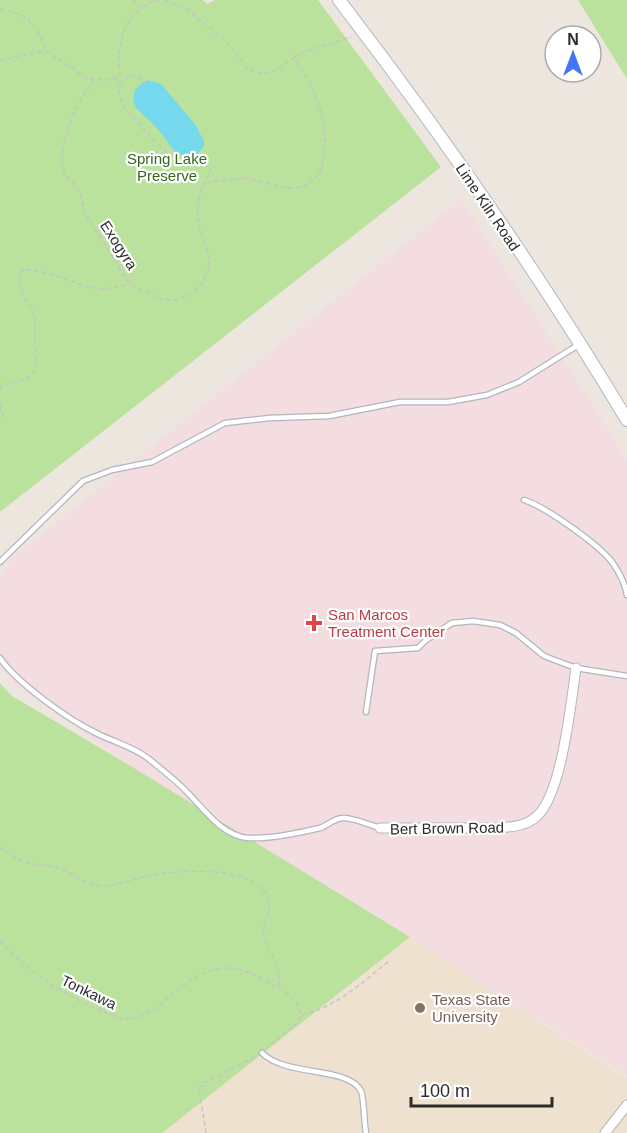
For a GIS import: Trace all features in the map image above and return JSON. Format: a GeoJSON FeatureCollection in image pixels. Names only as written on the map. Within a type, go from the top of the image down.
{"type":"FeatureCollection","features":[{"type":"Feature","properties":{"kind":"street","name":"Lime Kiln Road"},"geometry":{"type":"LineString","coordinates":[[339,0],[469,177],[581,344],[627,420]]}},
{"type":"Feature","properties":{"kind":"street","name":"Bert Brown Road"},"geometry":{"type":"LineString","coordinates":[[380,828],[516,827],[536,818],[543,811],[558,771],[576,668]]}},
{"type":"Feature","properties":{"kind":"street"},"geometry":{"type":"LineString","coordinates":[[605,1133],[627,1105]]}},
{"type":"Feature","properties":{"kind":"lane"},"geometry":{"type":"LineString","coordinates":[[0,562],[83,482],[112,470],[152,462],[225,423],[270,418],[329,416],[400,402],[447,402],[487,395],[525,379],[581,344]]}},
{"type":"Feature","properties":{"kind":"lane"},"geometry":{"type":"LineString","coordinates":[[524,500],[540,505],[611,560],[625,583],[627,595]]}},
{"type":"Feature","properties":{"kind":"lane"},"geometry":{"type":"LineString","coordinates":[[366,712],[376,650],[418,648],[452,623],[473,621],[500,625],[516,633],[544,656],[576,668],[627,676]]}},
{"type":"Feature","properties":{"kind":"lane"},"geometry":{"type":"LineString","coordinates":[[0,658],[15,675],[72,719],[147,757],[186,790],[214,820],[230,832],[247,838],[275,835],[323,827],[345,818],[380,828]]}},
{"type":"Feature","properties":{"kind":"lane"},"geometry":{"type":"LineString","coordinates":[[262,1053],[270,1061],[289,1067],[353,1081],[362,1092],[366,1133]]}},
{"type":"Feature","properties":{"kind":"path"},"geometry":{"type":"LineString","coordinates":[[133,0],[140,8]]}},
{"type":"Feature","properties":{"kind":"path"},"geometry":{"type":"LineString","coordinates":[[0,9],[14,11],[32,22],[46,51],[88,80],[112,80],[120,74],[121,41],[128,24],[140,8],[149,1],[160,0]]}},
{"type":"Feature","properties":{"kind":"path"},"geometry":{"type":"LineString","coordinates":[[165,0],[183,7],[227,42],[249,70],[263,74],[273,71],[301,53],[347,40],[363,32]]}},
{"type":"Feature","properties":{"kind":"path"},"geometry":{"type":"LineString","coordinates":[[0,60],[46,51]]}},
{"type":"Feature","properties":{"kind":"path"},"geometry":{"type":"LineString","coordinates":[[202,184],[249,179],[289,188],[308,184],[317,177],[322,168],[326,132],[314,92],[305,72],[293,58]]}},
{"type":"Feature","properties":{"kind":"path"},"geometry":{"type":"LineString","coordinates":[[118,84],[132,75],[139,76],[146,83]]}},
{"type":"Feature","properties":{"kind":"path"},"geometry":{"type":"LineString","coordinates":[[116,78],[122,104],[144,130],[170,155],[182,159],[204,159],[209,164],[211,172],[202,184],[199,206],[199,223],[210,263],[208,272],[201,283],[187,296],[172,301],[160,300],[131,284]]}},
{"type":"Feature","properties":{"kind":"path","name":"Exogyra"},"geometry":{"type":"LineString","coordinates":[[0,389],[2,385],[28,380],[36,371],[38,359],[35,318],[18,280],[22,271],[27,269],[39,271],[63,280],[101,289],[131,284],[86,214],[80,192],[63,173],[62,160],[71,120],[78,103],[94,80]]}},
{"type":"Feature","properties":{"kind":"path"},"geometry":{"type":"LineString","coordinates":[[0,405],[3,416],[0,420]]}},
{"type":"Feature","properties":{"kind":"path"},"geometry":{"type":"LineString","coordinates":[[0,847],[25,862],[56,867],[89,883],[101,886],[149,876],[196,871],[246,878],[257,885],[267,897],[269,910],[264,924],[264,936],[276,962],[279,989]]}},
{"type":"Feature","properties":{"kind":"path","name":"Tonkawa"},"geometry":{"type":"LineString","coordinates":[[0,940],[11,953],[48,983],[122,1019],[134,1020],[148,1015],[181,987],[209,971],[226,967],[254,973],[292,996],[299,1004],[301,1016]]}},
{"type":"Feature","properties":{"kind":"path"},"geometry":{"type":"LineString","coordinates":[[206,1133],[200,1089],[204,1083],[262,1053],[296,1024],[301,1016],[316,1012],[346,994],[390,961]]}},
{"type":"Feature","properties":{"kind":"shaded area","name":"San Marcos Treatment Center"},"geometry":{"type":"Polygon","coordinates":[[[461,199],[627,459],[627,1076],[410,937],[129,765],[14,684],[0,665],[0,580],[12,558],[461,199]]]}},
{"type":"Feature","properties":{"kind":"shaded area","name":"Texas State University"},"geometry":{"type":"Polygon","coordinates":[[[410,937],[627,1079],[627,1133],[162,1133],[410,937]]]}},
{"type":"Feature","properties":{"kind":"green space","name":"Spring Lake Preserve"},"geometry":{"type":"Polygon","coordinates":[[[0,0],[203,0],[207,4],[215,0],[318,0],[441,167],[0,512],[0,0]]]}},
{"type":"Feature","properties":{"kind":"green space"},"geometry":{"type":"Polygon","coordinates":[[[578,0],[627,0],[627,79],[603,40],[603,24],[593,24],[578,0]]]}},
{"type":"Feature","properties":{"kind":"green space"},"geometry":{"type":"Polygon","coordinates":[[[0,683],[12,696],[410,937],[162,1133],[0,1133],[0,683]]]}},
{"type":"Feature","properties":{"kind":"water"},"geometry":{"type":"Polygon","coordinates":[[[147,80],[161,84],[195,124],[204,141],[204,146],[198,154],[179,154],[137,109],[134,92],[147,80]]]}},
{"type":"Feature","properties":{"kind":"place","name":"San Marcos Treatment Center"},"geometry":{"type":"Point","coordinates":[314,623]}},
{"type":"Feature","properties":{"kind":"place","name":"Texas State University"},"geometry":{"type":"Point","coordinates":[420,1008]}}]}
